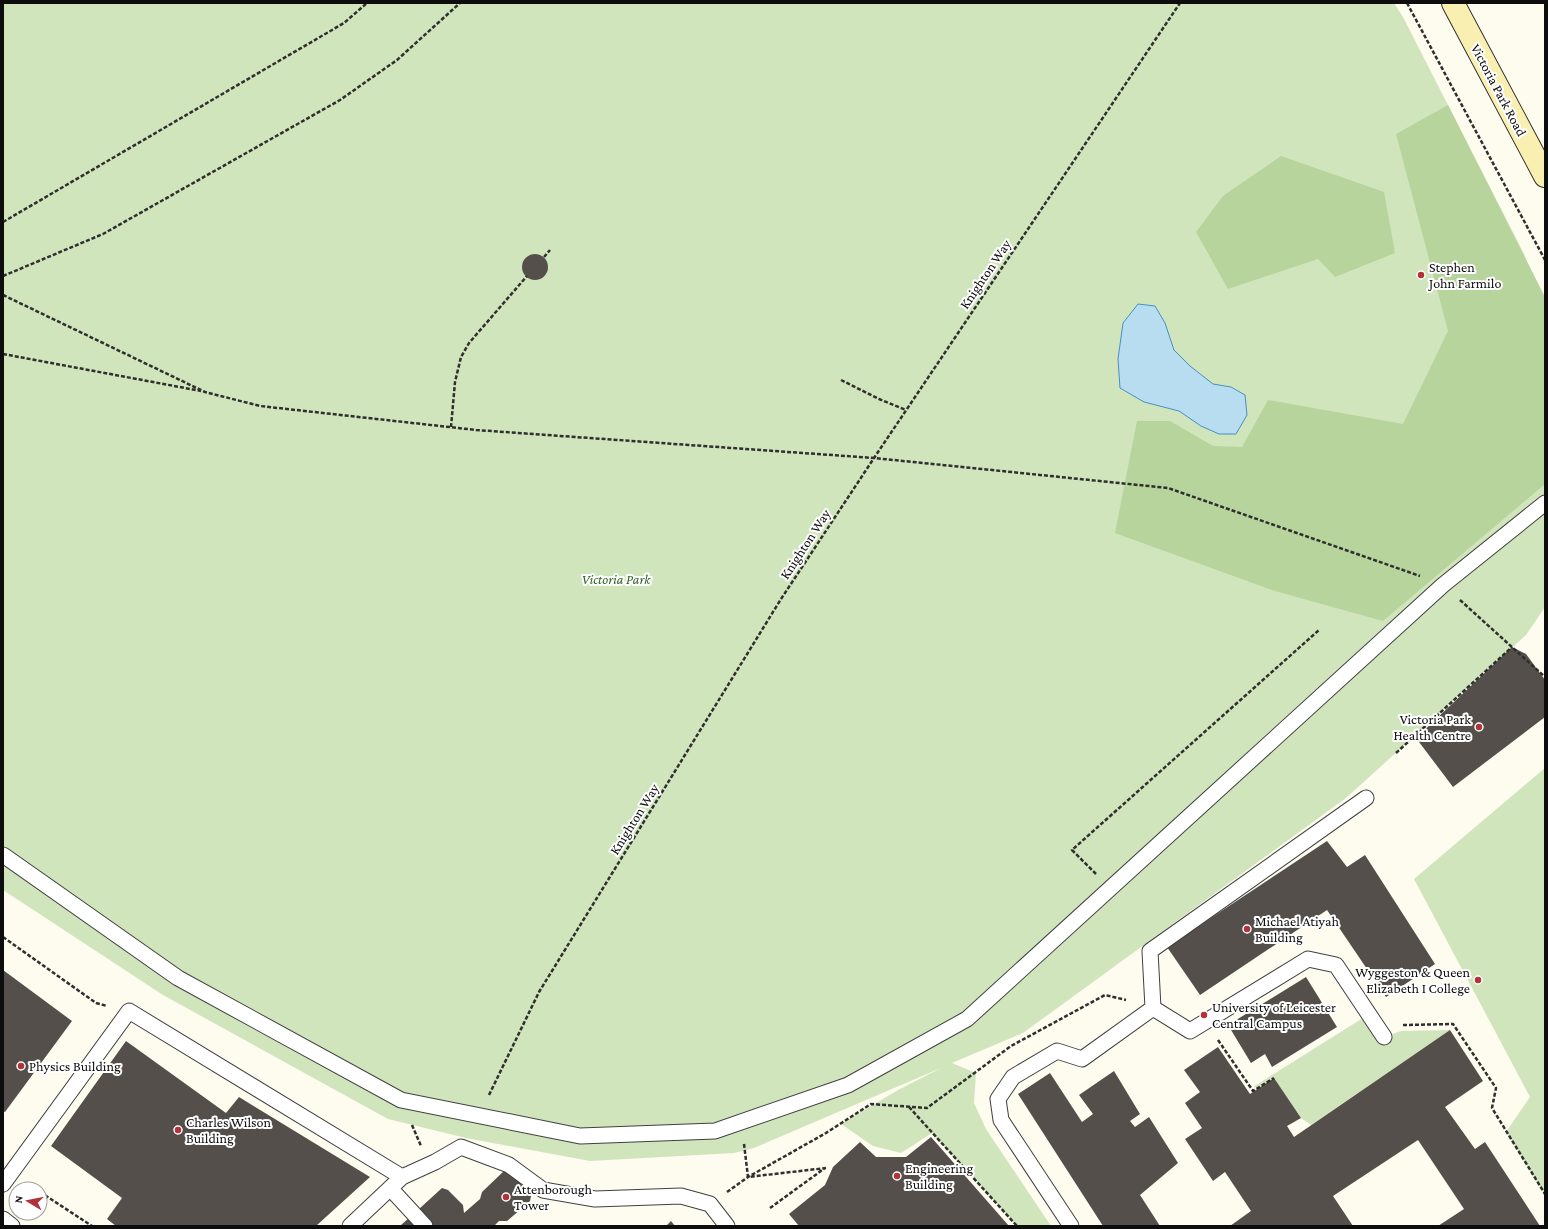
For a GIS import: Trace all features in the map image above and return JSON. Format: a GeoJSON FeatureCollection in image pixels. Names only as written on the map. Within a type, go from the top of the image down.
{"type":"FeatureCollection","features":[{"type":"Feature","properties":{"kind":"main road","name":"Victoria Park Road"},"geometry":{"type":"LineString","coordinates":[[1453,3],[1545,176]]}},
{"type":"Feature","properties":{"kind":"lane"},"geometry":{"type":"LineString","coordinates":[[3,855],[178,978],[404,1101],[580,1136],[715,1131],[848,1085],[967,1019],[1443,584],[1545,503]]}},
{"type":"Feature","properties":{"kind":"lane"},"geometry":{"type":"LineString","coordinates":[[1154,1008],[1150,951],[1366,798]]}},
{"type":"Feature","properties":{"kind":"lane"},"geometry":{"type":"LineString","coordinates":[[1154,1008],[1190,1031],[1308,959],[1336,965],[1384,1038]]}},
{"type":"Feature","properties":{"kind":"lane"},"geometry":{"type":"LineString","coordinates":[[1071,1226],[1001,1120],[998,1099],[1013,1077],[1057,1051],[1082,1059],[1154,1008]]}},
{"type":"Feature","properties":{"kind":"lane"},"geometry":{"type":"LineString","coordinates":[[3,1184],[129,1011],[402,1177]]}},
{"type":"Feature","properties":{"kind":"lane"},"geometry":{"type":"LineString","coordinates":[[350,1226],[402,1177],[461,1147],[509,1165],[543,1190],[595,1199],[681,1196],[710,1204],[727,1226]]}},
{"type":"Feature","properties":{"kind":"lane"},"geometry":{"type":"LineString","coordinates":[[390,1188],[425,1226]]}},
{"type":"Feature","properties":{"kind":"lane"},"geometry":{"type":"LineString","coordinates":[[3,1220],[12,1226]]}},
{"type":"Feature","properties":{"kind":"path"},"geometry":{"type":"LineString","coordinates":[[3,222],[344,23],[367,3]]}},
{"type":"Feature","properties":{"kind":"path"},"geometry":{"type":"LineString","coordinates":[[3,276],[103,234],[340,100],[397,60],[460,3]]}},
{"type":"Feature","properties":{"kind":"path","name":"Knighton Way"},"geometry":{"type":"LineString","coordinates":[[479,1115],[539,992],[781,600],[906,410],[1180,3]]}},
{"type":"Feature","properties":{"kind":"path"},"geometry":{"type":"LineString","coordinates":[[1407,3],[1545,260]]}},
{"type":"Feature","properties":{"kind":"path"},"geometry":{"type":"LineString","coordinates":[[544,257],[550,250]]}},
{"type":"Feature","properties":{"kind":"path"},"geometry":{"type":"LineString","coordinates":[[451,427],[455,382],[461,357],[469,343],[527,276]]}},
{"type":"Feature","properties":{"kind":"path"},"geometry":{"type":"LineString","coordinates":[[3,295],[206,392]]}},
{"type":"Feature","properties":{"kind":"path"},"geometry":{"type":"LineString","coordinates":[[3,354],[206,392],[260,406],[484,431],[874,458],[1168,488],[1443,584],[1545,676]]}},
{"type":"Feature","properties":{"kind":"path"},"geometry":{"type":"LineString","coordinates":[[841,380],[879,400],[906,410]]}},
{"type":"Feature","properties":{"kind":"path"},"geometry":{"type":"LineString","coordinates":[[1110,888],[1072,850],[1319,630]]}},
{"type":"Feature","properties":{"kind":"path"},"geometry":{"type":"LineString","coordinates":[[1396,753],[1512,647]]}},
{"type":"Feature","properties":{"kind":"path"},"geometry":{"type":"LineString","coordinates":[[3,937],[96,1003]]}},
{"type":"Feature","properties":{"kind":"path"},"geometry":{"type":"LineString","coordinates":[[710,1204],[748,1177],[826,1133],[871,1104],[928,1108],[1011,1046],[1105,995],[1128,1000]]}},
{"type":"Feature","properties":{"kind":"path"},"geometry":{"type":"LineString","coordinates":[[1205,1022],[1253,1092],[1274,1078]]}},
{"type":"Feature","properties":{"kind":"path"},"geometry":{"type":"LineString","coordinates":[[1384,1038],[1402,1025],[1453,1024],[1496,1088],[1492,1108],[1545,1194]]}},
{"type":"Feature","properties":{"kind":"path"},"geometry":{"type":"LineString","coordinates":[[404,1101],[428,1165]]}},
{"type":"Feature","properties":{"kind":"path"},"geometry":{"type":"LineString","coordinates":[[909,1107],[1017,1226]]}},
{"type":"Feature","properties":{"kind":"path"},"geometry":{"type":"LineString","coordinates":[[741,1122],[748,1177]]}},
{"type":"Feature","properties":{"kind":"path"},"geometry":{"type":"LineString","coordinates":[[748,1177],[826,1168],[770,1208]]}},
{"type":"Feature","properties":{"kind":"path"},"geometry":{"type":"LineString","coordinates":[[48,1197],[92,1226]]}},
{"type":"Feature","properties":{"kind":"green space","name":"Victoria Park"},"geometry":{"type":"Polygon","coordinates":[[[3,3],[1394,3],[1403,17],[1524,254],[1545,306],[1545,607],[1526,635],[1346,798],[1023,1033],[952,1063],[976,1073],[974,1103],[986,1129],[1051,1226],[1017,1226],[932,1133],[901,1153],[873,1146],[841,1124],[898,1090],[941,1068],[754,1148],[734,1153],[590,1161],[466,1138],[388,1119],[163,995],[3,890],[3,3]]]}},
{"type":"Feature","properties":{"kind":"green space"},"geometry":{"type":"Polygon","coordinates":[[[1448,105],[1545,297],[1545,484],[1383,621],[1275,591],[1115,533],[1137,421],[1170,421],[1213,446],[1242,447],[1268,400],[1403,424],[1448,331],[1396,134],[1448,105]]]}},
{"type":"Feature","properties":{"kind":"green space"},"geometry":{"type":"Polygon","coordinates":[[[1281,156],[1384,192],[1395,253],[1335,277],[1318,259],[1228,289],[1196,232],[1223,196],[1281,156]]]}},
{"type":"Feature","properties":{"kind":"green space"},"geometry":{"type":"Polygon","coordinates":[[[1545,768],[1545,1195],[1506,1132],[1530,1097],[1414,879],[1545,768]]]}},
{"type":"Feature","properties":{"kind":"green space"},"geometry":{"type":"Polygon","coordinates":[[[1363,1018],[1384,1037],[1401,1031],[1450,1030],[1311,1125],[1301,1118],[1279,1086],[1253,1087],[1363,1018]]]}},
{"type":"Feature","properties":{"kind":"water"},"geometry":{"type":"Polygon","coordinates":[[[1138,304],[1155,306],[1165,323],[1174,350],[1190,366],[1213,384],[1231,387],[1245,395],[1247,415],[1236,434],[1219,434],[1201,426],[1179,411],[1144,402],[1120,388],[1118,359],[1123,323],[1138,304]]]}},
{"type":"Feature","properties":{"kind":"building"},"geometry":{"type":"Polygon","coordinates":[[[535,254],[544,258],[548,267],[544,276],[535,280],[526,276],[522,267],[526,258],[535,254]]]}},
{"type":"Feature","properties":{"kind":"building","name":"Victoria Park Health Centre"},"geometry":{"type":"Polygon","coordinates":[[[1512,647],[1526,654],[1545,680],[1545,717],[1453,787],[1416,738],[1512,647]]]}},
{"type":"Feature","properties":{"kind":"building","name":"Michael Atiyah Building"},"geometry":{"type":"Polygon","coordinates":[[[1327,841],[1347,867],[1365,855],[1435,964],[1386,997],[1327,910],[1200,995],[1167,947],[1327,841]]]}},
{"type":"Feature","properties":{"kind":"building","name":"Physics Building"},"geometry":{"type":"Polygon","coordinates":[[[3,970],[72,1021],[5,1112],[3,1111],[3,970]]]}},
{"type":"Feature","properties":{"kind":"building"},"geometry":{"type":"Polygon","coordinates":[[[1306,977],[1337,1027],[1272,1067],[1265,1054],[1251,1063],[1228,1025],[1306,977]]]}},
{"type":"Feature","properties":{"kind":"building"},"geometry":{"type":"Polygon","coordinates":[[[1450,1030],[1483,1081],[1445,1107],[1475,1149],[1485,1142],[1540,1226],[1438,1226],[1464,1209],[1418,1140],[1333,1196],[1353,1226],[1230,1226],[1251,1211],[1225,1172],[1213,1181],[1185,1139],[1202,1128],[1185,1103],[1200,1092],[1184,1070],[1218,1047],[1250,1094],[1274,1078],[1301,1118],[1287,1126],[1294,1137],[1450,1030]]]}},
{"type":"Feature","properties":{"kind":"building","name":"Charles Wilson Building"},"geometry":{"type":"Polygon","coordinates":[[[126,1041],[226,1113],[239,1097],[370,1177],[316,1226],[116,1226],[107,1219],[122,1198],[51,1146],[126,1041]]]}},
{"type":"Feature","properties":{"kind":"building"},"geometry":{"type":"Polygon","coordinates":[[[1114,1071],[1140,1114],[1130,1121],[1135,1127],[1149,1117],[1178,1163],[1140,1195],[1160,1226],[1103,1226],[1018,1094],[1050,1073],[1082,1122],[1093,1114],[1079,1095],[1114,1071]]]}},
{"type":"Feature","properties":{"kind":"building","name":"Engineering Building"},"geometry":{"type":"Polygon","coordinates":[[[931,1137],[1009,1226],[799,1226],[789,1214],[825,1185],[833,1167],[860,1142],[876,1157],[906,1157],[931,1137]]]}},
{"type":"Feature","properties":{"kind":"building","name":"Attenborough Tower"},"geometry":{"type":"Polygon","coordinates":[[[505,1170],[510,1171],[531,1196],[530,1201],[507,1221],[499,1221],[494,1226],[427,1226],[419,1209],[442,1188],[448,1190],[463,1205],[464,1213],[480,1199],[482,1192],[505,1170]]]}},
{"type":"Feature","properties":{"kind":"building"},"geometry":{"type":"Polygon","coordinates":[[[411,1216],[421,1226],[400,1226],[411,1216]]]}},
{"type":"Feature","properties":{"kind":"building"},"geometry":{"type":"Polygon","coordinates":[[[671,1221],[675,1226],[666,1226],[671,1221]]]}},
{"type":"Feature","properties":{"kind":"place","name":"Stephen John Farmilo"},"geometry":{"type":"Point","coordinates":[1421,275]}},
{"type":"Feature","properties":{"kind":"place","name":"Victoria Park Health Centre"},"geometry":{"type":"Point","coordinates":[1479,727]}},
{"type":"Feature","properties":{"kind":"place","name":"Michael Atiyah Building"},"geometry":{"type":"Point","coordinates":[1247,929]}},
{"type":"Feature","properties":{"kind":"place","name":"Wyggeston & Queen Elizabeth I College"},"geometry":{"type":"Point","coordinates":[1478,980]}},
{"type":"Feature","properties":{"kind":"place","name":"University of Leicester Central Campus"},"geometry":{"type":"Point","coordinates":[1204,1015]}},
{"type":"Feature","properties":{"kind":"place","name":"Physics Building"},"geometry":{"type":"Point","coordinates":[21,1066]}},
{"type":"Feature","properties":{"kind":"place","name":"Charles Wilson Building"},"geometry":{"type":"Point","coordinates":[178,1130]}},
{"type":"Feature","properties":{"kind":"place","name":"Engineering Building"},"geometry":{"type":"Point","coordinates":[897,1176]}},
{"type":"Feature","properties":{"kind":"place","name":"Attenborough Tower"},"geometry":{"type":"Point","coordinates":[506,1197]}}]}
